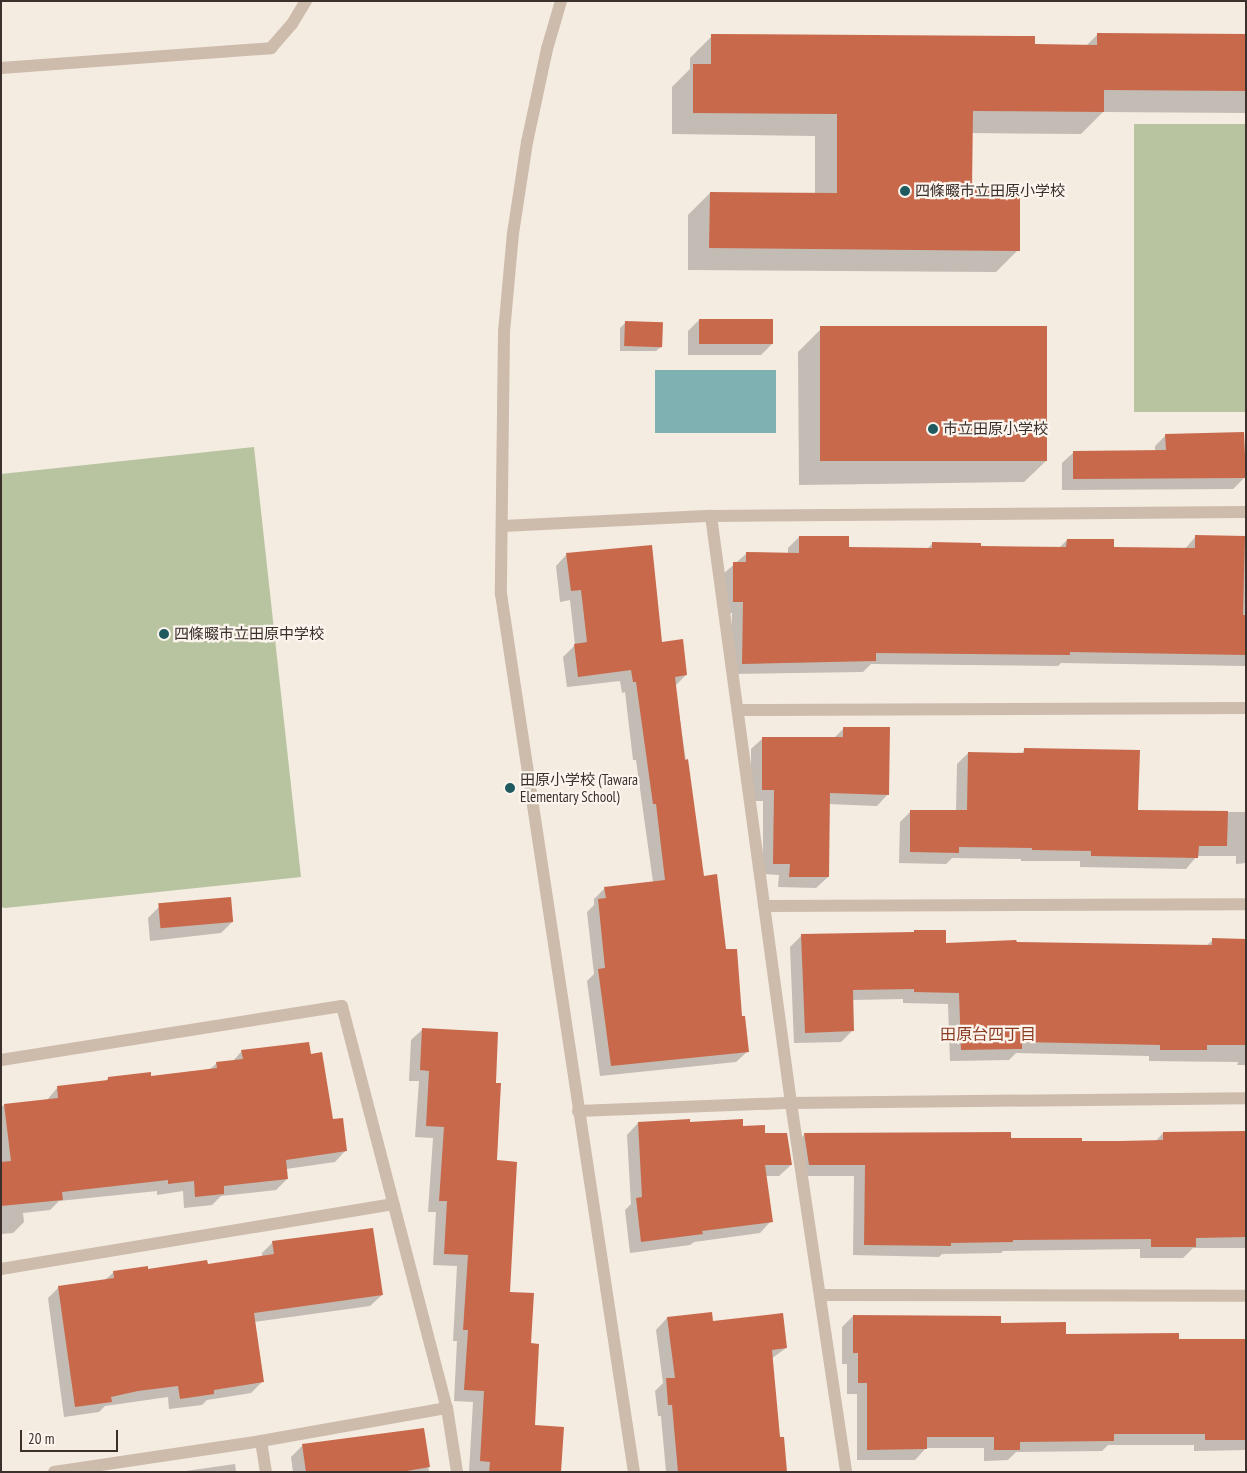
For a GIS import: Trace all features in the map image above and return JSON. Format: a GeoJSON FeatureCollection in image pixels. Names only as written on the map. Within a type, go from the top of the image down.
{"type":"FeatureCollection","features":[{"type":"Feature","properties":{"kind":"street"},"geometry":{"type":"LineString","coordinates":[[1,68],[270,48],[292,24],[306,1]]}},
{"type":"Feature","properties":{"kind":"street"},"geometry":{"type":"LineString","coordinates":[[561,1],[547,49],[527,142],[514,233],[504,331],[501,594],[634,1472]]}},
{"type":"Feature","properties":{"kind":"street"},"geometry":{"type":"LineString","coordinates":[[503,526],[711,516],[1246,512]]}},
{"type":"Feature","properties":{"kind":"street"},"geometry":{"type":"LineString","coordinates":[[711,516],[791,1102],[846,1472]]}},
{"type":"Feature","properties":{"kind":"street"},"geometry":{"type":"LineString","coordinates":[[738,710],[1246,708]]}},
{"type":"Feature","properties":{"kind":"street"},"geometry":{"type":"LineString","coordinates":[[764,906],[1246,904]]}},
{"type":"Feature","properties":{"kind":"street"},"geometry":{"type":"LineString","coordinates":[[1,1060],[342,1006],[447,1408],[457,1472]]}},
{"type":"Feature","properties":{"kind":"street"},"geometry":{"type":"LineString","coordinates":[[578,1111],[791,1102],[1246,1098]]}},
{"type":"Feature","properties":{"kind":"street"},"geometry":{"type":"LineString","coordinates":[[1,1269],[394,1204]]}},
{"type":"Feature","properties":{"kind":"street"},"geometry":{"type":"LineString","coordinates":[[820,1295],[1246,1296]]}},
{"type":"Feature","properties":{"kind":"street"},"geometry":{"type":"LineString","coordinates":[[54,1472],[81,1470],[261,1441],[447,1408]]}},
{"type":"Feature","properties":{"kind":"street"},"geometry":{"type":"LineString","coordinates":[[261,1441],[266,1472]]}},
{"type":"Feature","properties":{"kind":"green space"},"geometry":{"type":"Polygon","coordinates":[[[1134,124],[1246,124],[1246,412],[1134,412],[1134,124]]]}},
{"type":"Feature","properties":{"kind":"green space","name":"四條畷市立田原中学校"},"geometry":{"type":"Polygon","coordinates":[[[254,447],[301,877],[1,907],[1,474],[254,447]]]}},
{"type":"Feature","properties":{"kind":"water"},"geometry":{"type":"Polygon","coordinates":[[[655,370],[776,370],[776,433],[655,433],[655,370]]]}},
{"type":"Feature","properties":{"kind":"building"},"geometry":{"type":"Polygon","coordinates":[[[1097,33],[1246,34],[1246,91],[1104,90],[1104,112],[973,111],[972,188],[1020,188],[1020,251],[709,248],[710,192],[837,193],[837,114],[693,113],[693,64],[711,64],[711,34],[1035,36],[1035,44],[1097,45],[1097,33]]]}},
{"type":"Feature","properties":{"kind":"building"},"geometry":{"type":"Polygon","coordinates":[[[699,319],[773,319],[773,344],[699,344],[699,319]]]}},
{"type":"Feature","properties":{"kind":"building"},"geometry":{"type":"Polygon","coordinates":[[[625,321],[663,322],[662,347],[624,346],[625,321]]]}},
{"type":"Feature","properties":{"kind":"building"},"geometry":{"type":"Polygon","coordinates":[[[820,326],[1047,326],[1047,461],[820,461],[820,326]]]}},
{"type":"Feature","properties":{"kind":"building"},"geometry":{"type":"Polygon","coordinates":[[[1244,432],[1246,478],[1073,479],[1073,451],[1166,450],[1165,434],[1244,432]]]}},
{"type":"Feature","properties":{"kind":"building"},"geometry":{"type":"Polygon","coordinates":[[[1195,535],[1245,536],[1243,615],[1246,615],[1246,655],[1070,652],[1070,655],[876,653],[876,661],[742,664],[743,602],[733,602],[733,562],[746,562],[746,552],[799,553],[799,536],[849,536],[849,547],[932,548],[932,542],[981,543],[981,546],[1066,547],[1067,539],[1114,539],[1114,547],[1195,548],[1195,535]]]}},
{"type":"Feature","properties":{"kind":"building"},"geometry":{"type":"Polygon","coordinates":[[[652,545],[662,642],[683,639],[687,675],[675,677],[685,760],[688,759],[704,876],[717,874],[726,949],[737,949],[742,1016],[745,1016],[749,1052],[611,1066],[598,969],[605,968],[598,899],[606,898],[604,887],[665,880],[656,804],[653,804],[636,682],[633,682],[631,670],[578,677],[574,644],[587,642],[581,590],[571,591],[566,553],[652,545]]]}},
{"type":"Feature","properties":{"kind":"building"},"geometry":{"type":"Polygon","coordinates":[[[843,727],[890,727],[889,795],[830,793],[829,877],[789,877],[790,864],[773,864],[774,790],[762,790],[762,737],[843,737],[843,727]]]}},
{"type":"Feature","properties":{"kind":"building"},"geometry":{"type":"Polygon","coordinates":[[[1024,748],[1140,750],[1138,810],[1228,811],[1227,846],[1199,846],[1198,858],[1091,856],[1091,851],[1032,850],[1032,848],[959,847],[959,853],[910,852],[910,810],[967,810],[968,752],[1024,753],[1024,748]]]}},
{"type":"Feature","properties":{"kind":"building"},"geometry":{"type":"Polygon","coordinates":[[[231,897],[233,922],[160,928],[158,903],[231,897]]]}},
{"type":"Feature","properties":{"kind":"building"},"geometry":{"type":"Polygon","coordinates":[[[914,930],[946,930],[946,943],[1016,940],[1017,942],[1212,945],[1212,938],[1246,939],[1246,1045],[1207,1045],[1207,1050],[1160,1050],[1160,1045],[1022,1042],[1022,1049],[961,1050],[959,993],[914,992],[914,989],[853,990],[854,1031],[805,1033],[801,934],[914,932],[914,930]]]}},
{"type":"Feature","properties":{"kind":"building"},"geometry":{"type":"Polygon","coordinates":[[[422,1028],[498,1032],[496,1083],[501,1083],[497,1160],[517,1162],[510,1292],[534,1293],[531,1343],[539,1344],[535,1425],[564,1427],[561,1472],[489,1472],[490,1462],[480,1461],[484,1391],[464,1390],[468,1330],[463,1330],[468,1255],[444,1254],[447,1201],[439,1201],[444,1127],[426,1126],[429,1071],[420,1070],[422,1028]]]}},
{"type":"Feature","properties":{"kind":"building"},"geometry":{"type":"Polygon","coordinates":[[[309,1042],[311,1054],[322,1052],[333,1119],[343,1118],[347,1151],[286,1160],[288,1179],[224,1186],[224,1194],[195,1197],[194,1181],[168,1184],[168,1180],[62,1192],[63,1200],[1,1206],[1,1162],[11,1161],[4,1104],[58,1098],[57,1086],[108,1080],[108,1077],[151,1072],[151,1076],[217,1068],[216,1062],[243,1059],[241,1050],[309,1042]]]}},
{"type":"Feature","properties":{"kind":"building"},"geometry":{"type":"Polygon","coordinates":[[[690,1119],[690,1122],[743,1119],[743,1126],[765,1125],[765,1133],[787,1133],[792,1165],[765,1165],[773,1222],[702,1231],[703,1234],[641,1242],[636,1198],[642,1197],[638,1122],[690,1119]]]}},
{"type":"Feature","properties":{"kind":"building"},"geometry":{"type":"Polygon","coordinates":[[[1246,1131],[1246,1237],[1196,1238],[1196,1247],[1151,1247],[1151,1239],[1013,1240],[1013,1242],[951,1243],[951,1246],[864,1245],[865,1165],[809,1165],[804,1133],[1011,1132],[1011,1138],[1082,1138],[1082,1141],[1120,1141],[1163,1140],[1163,1132],[1246,1131]]]}},
{"type":"Feature","properties":{"kind":"building"},"geometry":{"type":"Polygon","coordinates":[[[373,1228],[383,1295],[254,1313],[264,1382],[214,1390],[214,1394],[180,1399],[178,1386],[138,1391],[111,1397],[112,1402],[75,1407],[58,1286],[114,1278],[113,1271],[148,1266],[148,1269],[207,1260],[208,1264],[274,1254],[272,1241],[373,1228]]]}},
{"type":"Feature","properties":{"kind":"building"},"geometry":{"type":"Polygon","coordinates":[[[712,1312],[713,1321],[783,1313],[787,1348],[772,1350],[780,1437],[784,1437],[787,1472],[678,1472],[672,1405],[668,1405],[666,1378],[675,1378],[667,1317],[712,1312]]]}},
{"type":"Feature","properties":{"kind":"building"},"geometry":{"type":"Polygon","coordinates":[[[853,1315],[1001,1316],[1001,1323],[1066,1322],[1066,1334],[1179,1333],[1179,1339],[1246,1339],[1246,1440],[1205,1440],[1205,1434],[1114,1434],[1114,1441],[1020,1442],[1020,1450],[994,1450],[994,1437],[927,1437],[927,1449],[867,1450],[867,1383],[858,1383],[858,1353],[853,1353],[853,1315]]]}},
{"type":"Feature","properties":{"kind":"building"},"geometry":{"type":"Polygon","coordinates":[[[424,1428],[430,1467],[401,1472],[306,1472],[302,1444],[424,1428]]]}},
{"type":"Feature","properties":{"kind":"place","name":"四條畷市立田原小学校"},"geometry":{"type":"Point","coordinates":[905,191]}},
{"type":"Feature","properties":{"kind":"place","name":"市立田原小学校"},"geometry":{"type":"Point","coordinates":[933,429]}},
{"type":"Feature","properties":{"kind":"place","name":"四條畷市立田原中学校"},"geometry":{"type":"Point","coordinates":[164,634]}},
{"type":"Feature","properties":{"kind":"place","name":"田原小学校 (Tawara Elementary School)"},"geometry":{"type":"Point","coordinates":[510,788]}},
{"type":"Feature","properties":{"kind":"district","name":"田原台四丁目"},"geometry":{"type":"Point","coordinates":[988,1034]}}]}
